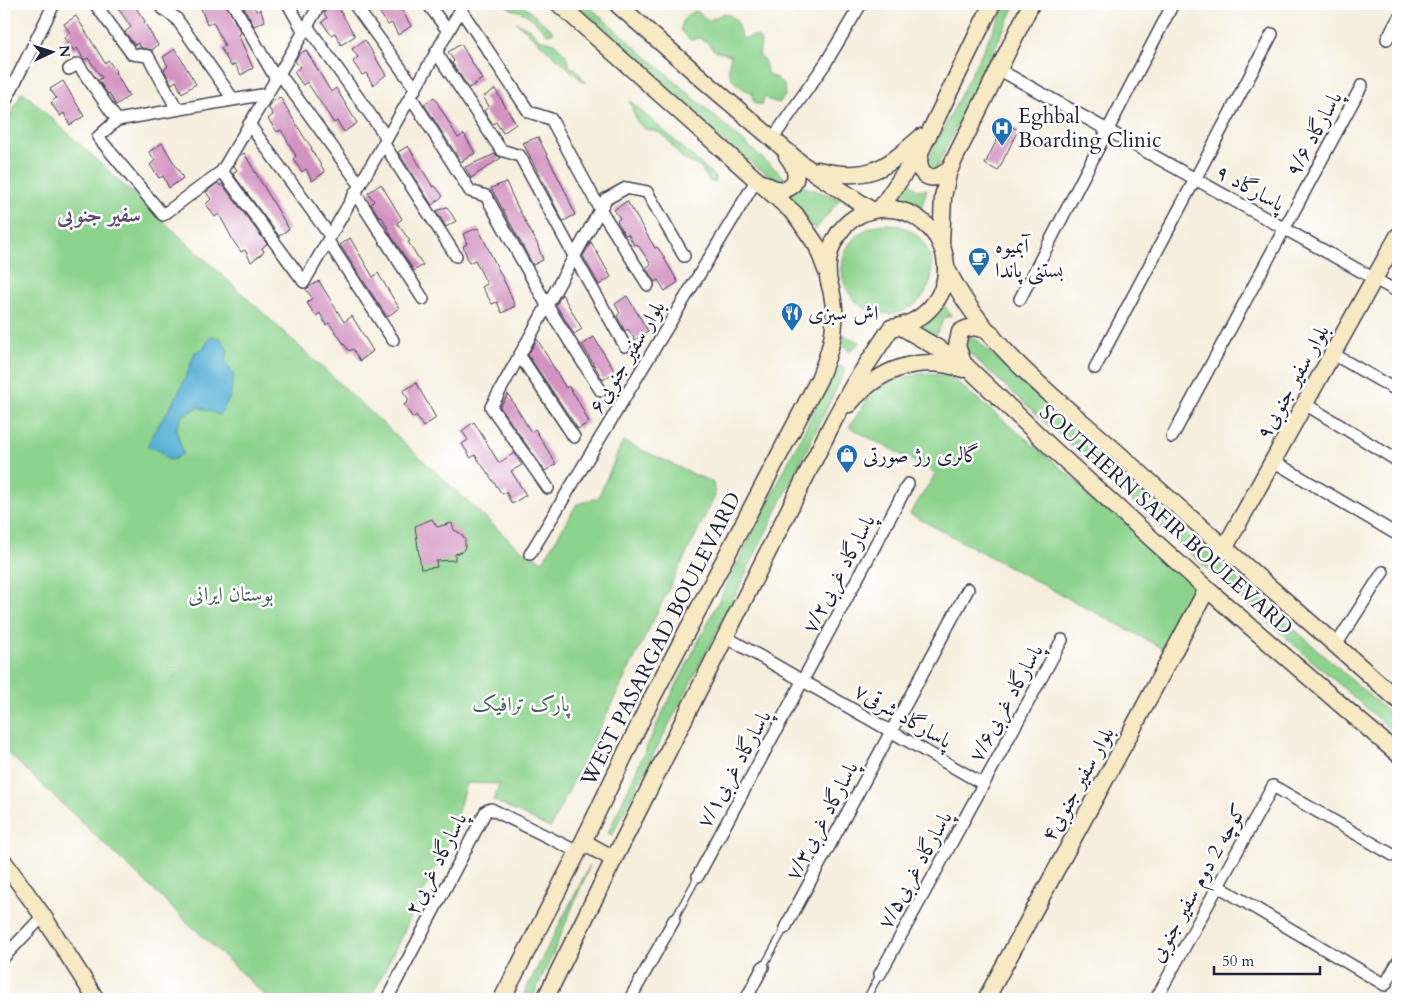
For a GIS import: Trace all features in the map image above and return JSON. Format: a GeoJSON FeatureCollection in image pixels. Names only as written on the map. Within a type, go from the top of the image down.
{"type":"FeatureCollection","features":[{"type":"Feature","properties":{"kind":"main road"},"geometry":{"type":"LineString","coordinates":[[559,4],[795,214],[808,230],[817,246],[828,275]]}},
{"type":"Feature","properties":{"kind":"main road"},"geometry":{"type":"LineString","coordinates":[[617,4],[706,83],[808,168],[876,210]]}},
{"type":"Feature","properties":{"kind":"main road"},"geometry":{"type":"LineString","coordinates":[[951,167],[937,178],[929,178],[922,173],[918,158],[992,4]]}},
{"type":"Feature","properties":{"kind":"main road"},"geometry":{"type":"LineString","coordinates":[[545,999],[834,420],[854,384],[896,327],[915,321],[928,311],[938,298],[944,283],[946,267],[942,244],[943,197],[951,167],[1031,4]]}},
{"type":"Feature","properties":{"kind":"main road"},"geometry":{"type":"LineString","coordinates":[[808,168],[838,175],[873,171],[902,155],[933,127]]}},
{"type":"Feature","properties":{"kind":"main road"},"geometry":{"type":"LineString","coordinates":[[757,180],[776,189],[788,189],[794,184],[796,178],[794,164],[773,138]]}},
{"type":"Feature","properties":{"kind":"main road"},"geometry":{"type":"LineString","coordinates":[[876,210],[923,146]]}},
{"type":"Feature","properties":{"kind":"main road"},"geometry":{"type":"LineString","coordinates":[[828,275],[831,247],[837,235],[858,216],[876,210],[899,210],[917,216],[931,228],[942,244]]}},
{"type":"Feature","properties":{"kind":"main road","name":"بلوار سفیر جنوبی۹"},"geometry":{"type":"LineString","coordinates":[[1224,549],[1398,236]]}},
{"type":"Feature","properties":{"kind":"main road","name":"SOUTHERN SAFIR BOULEVARD"},"geometry":{"type":"LineString","coordinates":[[946,267],[975,315],[1036,381],[1224,549],[1398,700]]}},
{"type":"Feature","properties":{"kind":"main road","name":"WEST PASARGAD BOULEVARD"},"geometry":{"type":"LineString","coordinates":[[502,999],[580,847],[653,696],[819,379],[827,357],[834,326],[834,306],[828,275]]}},
{"type":"Feature","properties":{"kind":"main road","name":"SOUTHERN SAFIR BOULEVARD"},"geometry":{"type":"LineString","coordinates":[[896,327],[963,362],[1054,450],[1207,589],[1398,754]]}},
{"type":"Feature","properties":{"kind":"main road"},"geometry":{"type":"LineString","coordinates":[[963,362],[957,346],[960,332],[964,329],[977,328],[990,333]]}},
{"type":"Feature","properties":{"kind":"main road"},"geometry":{"type":"LineString","coordinates":[[834,420],[854,398],[878,377],[905,366],[933,363],[962,368],[976,375]]}},
{"type":"Feature","properties":{"kind":"main road","name":"بلوار سفیر جنوبی۴"},"geometry":{"type":"LineString","coordinates":[[986,999],[1207,589]]}},
{"type":"Feature","properties":{"kind":"main road"},"geometry":{"type":"LineString","coordinates":[[580,847],[614,859]]}},
{"type":"Feature","properties":{"kind":"main road"},"geometry":{"type":"LineString","coordinates":[[4,862],[44,916],[96,999]]}},
{"type":"Feature","properties":{"kind":"street"},"geometry":{"type":"LineString","coordinates":[[4,104],[54,4]]}},
{"type":"Feature","properties":{"kind":"street"},"geometry":{"type":"LineString","coordinates":[[95,4],[132,54],[148,56],[177,109]]}},
{"type":"Feature","properties":{"kind":"street"},"geometry":{"type":"LineString","coordinates":[[159,4],[176,18],[233,99]]}},
{"type":"Feature","properties":{"kind":"street"},"geometry":{"type":"LineString","coordinates":[[232,4],[278,76],[357,189],[423,299]]}},
{"type":"Feature","properties":{"kind":"street"},"geometry":{"type":"LineString","coordinates":[[288,4],[385,141],[456,256]]}},
{"type":"Feature","properties":{"kind":"street"},"geometry":{"type":"LineString","coordinates":[[267,94],[117,120],[98,137],[162,215],[222,171],[320,4]]}},
{"type":"Feature","properties":{"kind":"street"},"geometry":{"type":"LineString","coordinates":[[354,4],[413,92],[470,191],[486,196],[548,307],[601,391]]}},
{"type":"Feature","properties":{"kind":"street"},"geometry":{"type":"LineString","coordinates":[[428,4],[448,31]]}},
{"type":"Feature","properties":{"kind":"street"},"geometry":{"type":"LineString","coordinates":[[773,138],[825,64],[861,4]]}},
{"type":"Feature","properties":{"kind":"street"},"geometry":{"type":"LineString","coordinates":[[1020,299],[1172,4]]}},
{"type":"Feature","properties":{"kind":"street"},"geometry":{"type":"LineString","coordinates":[[222,171],[304,282],[462,7],[529,112],[551,119],[600,209],[648,285]]}},
{"type":"Feature","properties":{"kind":"street"},"geometry":{"type":"LineString","coordinates":[[1387,39],[1398,19]]}},
{"type":"Feature","properties":{"kind":"street"},"geometry":{"type":"LineString","coordinates":[[1095,368],[1272,34]]}},
{"type":"Feature","properties":{"kind":"street"},"geometry":{"type":"LineString","coordinates":[[436,52],[501,150],[520,156],[625,346]]}},
{"type":"Feature","properties":{"kind":"street"},"geometry":{"type":"LineString","coordinates":[[69,69],[78,64],[117,120]]}},
{"type":"Feature","properties":{"kind":"street","name":"پاسارگاد ۹"},"geometry":{"type":"LineString","coordinates":[[998,69],[1398,292]]}},
{"type":"Feature","properties":{"kind":"street","name":"پاسارگاد ۹/۶"},"geometry":{"type":"LineString","coordinates":[[1172,437],[1362,85]]}},
{"type":"Feature","properties":{"kind":"street"},"geometry":{"type":"LineString","coordinates":[[249,124],[329,238],[393,340]]}},
{"type":"Feature","properties":{"kind":"street","name":"بلوار سفیر جنوبی۶"},"geometry":{"type":"LineString","coordinates":[[530,554],[757,180]]}},
{"type":"Feature","properties":{"kind":"street"},"geometry":{"type":"LineString","coordinates":[[548,488],[491,407],[606,199],[626,188],[647,192],[684,256]]}},
{"type":"Feature","properties":{"kind":"street"},"geometry":{"type":"LineString","coordinates":[[1333,354],[1398,392]]}},
{"type":"Feature","properties":{"kind":"street"},"geometry":{"type":"LineString","coordinates":[[520,356],[574,437]]}},
{"type":"Feature","properties":{"kind":"street"},"geometry":{"type":"LineString","coordinates":[[1305,404],[1398,461]]}},
{"type":"Feature","properties":{"kind":"street"},"geometry":{"type":"LineString","coordinates":[[1273,461],[1398,535]]}},
{"type":"Feature","properties":{"kind":"street","name":"پاسارگاد غربی۷/۲"},"geometry":{"type":"LineString","coordinates":[[804,681],[908,484]]}},
{"type":"Feature","properties":{"kind":"street"},"geometry":{"type":"LineString","coordinates":[[1336,645],[1383,572]]}},
{"type":"Feature","properties":{"kind":"street","name":"پاسارگاد غربی۷/۳"},"geometry":{"type":"LineString","coordinates":[[785,928],[968,589]]}},
{"type":"Feature","properties":{"kind":"street","name":"پاسارگاد شرقی۷"},"geometry":{"type":"LineString","coordinates":[[726,637],[983,784]]}},
{"type":"Feature","properties":{"kind":"street","name":"پاسارگاد غربی۷/۶"},"geometry":{"type":"LineString","coordinates":[[983,784],[1062,640]]}},
{"type":"Feature","properties":{"kind":"street","name":"پاسارگاد غربی۷/۱"},"geometry":{"type":"LineString","coordinates":[[698,876],[804,681]]}},
{"type":"Feature","properties":{"kind":"street","name":"پاسارگاد غربی۷/۵"},"geometry":{"type":"LineString","coordinates":[[880,974],[983,784]]}},
{"type":"Feature","properties":{"kind":"street","name":"کوچه 2 دوم سفیر جنوبی"},"geometry":{"type":"LineString","coordinates":[[1156,999],[1273,786],[1398,858]]}},
{"type":"Feature","properties":{"kind":"street","name":"پاسارگاد غربی۲"},"geometry":{"type":"LineString","coordinates":[[387,999],[486,811],[491,809],[580,847]]}},
{"type":"Feature","properties":{"kind":"street"},"geometry":{"type":"LineString","coordinates":[[1218,886],[1385,985],[1398,962]]}},
{"type":"Feature","properties":{"kind":"street"},"geometry":{"type":"LineString","coordinates":[[4,958],[44,916]]}},
{"type":"Feature","properties":{"kind":"street"},"geometry":{"type":"LineString","coordinates":[[630,999],[674,920]]}},
{"type":"Feature","properties":{"kind":"street"},"geometry":{"type":"LineString","coordinates":[[746,999],[763,967]]}},
{"type":"Feature","properties":{"kind":"lane"},"geometry":{"type":"LineString","coordinates":[[674,920],[698,876]]}},
{"type":"Feature","properties":{"kind":"lane"},"geometry":{"type":"LineString","coordinates":[[763,967],[785,928]]}},
{"type":"Feature","properties":{"kind":"lane"},"geometry":{"type":"LineString","coordinates":[[866,999],[880,974]]}},
{"type":"Feature","properties":{"kind":"green space"},"geometry":{"type":"Polygon","coordinates":[[[505,4],[521,4],[554,32],[547,34],[530,17],[505,4]]]}},
{"type":"Feature","properties":{"kind":"green space"},"geometry":{"type":"Polygon","coordinates":[[[570,4],[586,4],[783,176],[784,179],[781,182],[758,168],[718,137],[570,4]]]}},
{"type":"Feature","properties":{"kind":"green space"},"geometry":{"type":"Polygon","coordinates":[[[1006,4],[1016,4],[936,169],[932,172],[926,164],[1006,4]]]}},
{"type":"Feature","properties":{"kind":"green space"},"geometry":{"type":"Polygon","coordinates":[[[697,11],[708,21],[724,13],[737,21],[739,31],[744,39],[752,36],[758,37],[761,42],[759,55],[765,63],[767,74],[778,79],[784,85],[785,96],[779,103],[769,100],[765,96],[762,104],[755,104],[753,93],[736,84],[730,74],[729,62],[731,55],[715,51],[707,42],[699,38],[690,40],[681,30],[685,17],[697,11]]]}},
{"type":"Feature","properties":{"kind":"green space"},"geometry":{"type":"Polygon","coordinates":[[[516,22],[530,29],[539,39],[554,43],[565,54],[571,68],[575,68],[586,84],[516,22]]]}},
{"type":"Feature","properties":{"kind":"green space","name":"بوستان ایرانی"},"geometry":{"type":"Polygon","coordinates":[[[22,91],[517,547],[543,561],[577,504],[598,498],[623,441],[713,483],[715,496],[550,828],[493,800],[500,784],[466,783],[450,840],[370,999],[269,999],[4,749],[4,130],[22,91]]]}},
{"type":"Feature","properties":{"kind":"green space"},"geometry":{"type":"Polygon","coordinates":[[[629,100],[710,172],[715,177],[715,182],[710,182],[701,168],[683,159],[660,133],[643,128],[637,122],[629,100]]]}},
{"type":"Feature","properties":{"kind":"green space"},"geometry":{"type":"Polygon","coordinates":[[[908,180],[917,190],[927,189],[921,209],[894,194],[908,180]]]}},
{"type":"Feature","properties":{"kind":"green space"},"geometry":{"type":"Polygon","coordinates":[[[797,184],[840,199],[815,230],[787,198],[797,184]]]}},
{"type":"Feature","properties":{"kind":"green space"},"geometry":{"type":"Polygon","coordinates":[[[887,224],[904,228],[919,237],[928,252],[932,269],[928,286],[919,301],[904,310],[887,314],[870,310],[855,301],[846,286],[842,269],[846,252],[855,237],[870,228],[887,224]]]}},
{"type":"Feature","properties":{"kind":"green space"},"geometry":{"type":"Polygon","coordinates":[[[942,302],[951,316],[944,318],[936,336],[922,328],[942,302]]]}},
{"type":"Feature","properties":{"kind":"green space"},"geometry":{"type":"Polygon","coordinates":[[[837,330],[847,337],[860,342],[849,352],[843,345],[834,344],[837,330]]]}},
{"type":"Feature","properties":{"kind":"green space"},"geometry":{"type":"Polygon","coordinates":[[[969,337],[977,340],[1177,525],[1398,721],[1398,736],[1176,541],[967,351],[965,344],[969,337]]]}},
{"type":"Feature","properties":{"kind":"green space"},"geometry":{"type":"Polygon","coordinates":[[[837,365],[846,369],[726,614],[612,835],[608,833],[659,720],[837,365]]]}},
{"type":"Feature","properties":{"kind":"green space"},"geometry":{"type":"Polygon","coordinates":[[[925,373],[951,377],[1207,589],[1177,656],[910,514],[936,473],[849,427],[872,393],[896,379],[925,373]]]}},
{"type":"Feature","properties":{"kind":"green space"},"geometry":{"type":"Polygon","coordinates":[[[590,865],[532,999],[521,999],[590,865]]]}},
{"type":"Feature","properties":{"kind":"water"},"geometry":{"type":"Polygon","coordinates":[[[211,336],[220,338],[228,350],[225,361],[234,376],[230,397],[219,415],[199,407],[183,415],[176,429],[183,453],[175,459],[168,460],[160,450],[147,447],[149,441],[178,393],[195,352],[204,348],[211,336]]]}},
{"type":"Feature","properties":{"kind":"building"},"geometry":{"type":"Polygon","coordinates":[[[115,4],[133,4],[158,45],[152,50],[141,48],[138,43],[135,45],[125,32],[131,27],[115,4]]]}},
{"type":"Feature","properties":{"kind":"building"},"geometry":{"type":"Polygon","coordinates":[[[209,4],[226,4],[241,33],[238,34],[253,68],[241,75],[235,64],[231,66],[221,49],[225,46],[213,22],[207,25],[201,8],[209,4]]]}},
{"type":"Feature","properties":{"kind":"building"},"geometry":{"type":"Polygon","coordinates":[[[242,4],[252,4],[257,12],[260,9],[265,21],[254,26],[242,4]]]}},
{"type":"Feature","properties":{"kind":"building"},"geometry":{"type":"Polygon","coordinates":[[[329,4],[336,4],[355,36],[341,45],[335,33],[331,35],[322,22],[327,18],[324,13],[329,4]]]}},
{"type":"Feature","properties":{"kind":"building"},"geometry":{"type":"Polygon","coordinates":[[[388,4],[398,4],[411,26],[398,35],[392,23],[388,25],[379,12],[388,4]]]}},
{"type":"Feature","properties":{"kind":"building"},"geometry":{"type":"Polygon","coordinates":[[[76,16],[105,63],[108,60],[116,71],[129,96],[116,105],[98,80],[102,78],[88,58],[84,60],[77,48],[74,51],[64,38],[70,33],[64,24],[76,16]]]}},
{"type":"Feature","properties":{"kind":"building"},"geometry":{"type":"Polygon","coordinates":[[[365,40],[386,75],[373,85],[366,73],[362,75],[353,62],[358,57],[352,49],[365,40]]]}},
{"type":"Feature","properties":{"kind":"building"},"geometry":{"type":"Polygon","coordinates":[[[461,44],[482,79],[469,88],[452,63],[454,61],[448,52],[461,44]]]}},
{"type":"Feature","properties":{"kind":"building"},"geometry":{"type":"Polygon","coordinates":[[[175,49],[196,84],[182,93],[176,81],[172,84],[164,70],[168,66],[163,57],[175,49]]]}},
{"type":"Feature","properties":{"kind":"building"},"geometry":{"type":"Polygon","coordinates":[[[306,50],[331,92],[336,88],[357,123],[344,132],[337,121],[334,123],[307,82],[303,85],[294,72],[300,67],[295,61],[299,54],[306,50]]]}},
{"type":"Feature","properties":{"kind":"building"},"geometry":{"type":"Polygon","coordinates":[[[63,81],[84,116],[70,125],[64,113],[60,116],[51,103],[56,98],[50,89],[63,81]]]}},
{"type":"Feature","properties":{"kind":"building"},"geometry":{"type":"Polygon","coordinates":[[[495,89],[516,124],[503,133],[496,122],[493,124],[484,111],[489,106],[483,97],[495,89]]]}},
{"type":"Feature","properties":{"kind":"building"},"geometry":{"type":"Polygon","coordinates":[[[280,97],[325,172],[312,181],[306,169],[302,172],[293,159],[296,156],[281,130],[277,132],[268,119],[273,115],[268,107],[280,97]]]}},
{"type":"Feature","properties":{"kind":"building"},"geometry":{"type":"Polygon","coordinates":[[[434,97],[458,138],[464,134],[475,153],[461,162],[424,104],[434,97]]]}},
{"type":"Feature","properties":{"kind":"building","name":"Eghbal Boarding Clinic"},"geometry":{"type":"Polygon","coordinates":[[[1005,123],[1018,130],[998,171],[985,164],[1005,123]]]}},
{"type":"Feature","properties":{"kind":"building"},"geometry":{"type":"Polygon","coordinates":[[[538,137],[575,215],[563,221],[523,143],[538,137]]]}},
{"type":"Feature","properties":{"kind":"building"},"geometry":{"type":"Polygon","coordinates":[[[162,143],[183,178],[169,188],[163,176],[159,178],[150,165],[155,160],[149,152],[162,143]]]}},
{"type":"Feature","properties":{"kind":"building"},"geometry":{"type":"Polygon","coordinates":[[[408,146],[433,187],[435,186],[443,196],[432,205],[398,152],[408,146]]]}},
{"type":"Feature","properties":{"kind":"building"},"geometry":{"type":"Polygon","coordinates":[[[244,153],[289,229],[279,236],[233,174],[237,170],[234,166],[239,156],[244,153]]]}},
{"type":"Feature","properties":{"kind":"building"},"geometry":{"type":"Polygon","coordinates":[[[495,154],[501,158],[471,178],[465,167],[495,154]]]}},
{"type":"Feature","properties":{"kind":"building"},"geometry":{"type":"Polygon","coordinates":[[[506,182],[537,243],[543,260],[533,265],[491,188],[506,182]]]}},
{"type":"Feature","properties":{"kind":"building"},"geometry":{"type":"Polygon","coordinates":[[[218,183],[220,186],[222,184],[267,244],[262,248],[264,252],[251,262],[245,250],[241,252],[234,242],[219,214],[215,217],[206,204],[211,199],[206,192],[218,183]]]}},
{"type":"Feature","properties":{"kind":"building"},"geometry":{"type":"Polygon","coordinates":[[[381,184],[402,219],[397,223],[410,241],[408,242],[423,265],[414,271],[392,237],[382,217],[380,218],[371,204],[374,201],[368,193],[381,184]]]}},
{"type":"Feature","properties":{"kind":"building"},"geometry":{"type":"Polygon","coordinates":[[[627,201],[655,248],[657,247],[665,258],[678,282],[665,291],[658,280],[655,282],[646,268],[651,264],[637,244],[634,245],[628,234],[625,235],[617,221],[620,218],[614,210],[627,201]]]}},
{"type":"Feature","properties":{"kind":"building"},"geometry":{"type":"Polygon","coordinates":[[[447,207],[456,221],[446,227],[436,211],[447,207]]]}},
{"type":"Feature","properties":{"kind":"building"},"geometry":{"type":"Polygon","coordinates":[[[478,228],[515,306],[502,313],[497,302],[492,304],[482,287],[487,284],[475,260],[469,263],[463,246],[467,244],[463,234],[478,228]]]}},
{"type":"Feature","properties":{"kind":"building"},"geometry":{"type":"Polygon","coordinates":[[[350,238],[373,277],[378,273],[399,308],[387,317],[340,245],[350,238]]]}},
{"type":"Feature","properties":{"kind":"building"},"geometry":{"type":"Polygon","coordinates":[[[591,242],[611,277],[599,285],[583,256],[591,242]]]}},
{"type":"Feature","properties":{"kind":"building"},"geometry":{"type":"Polygon","coordinates":[[[319,281],[344,322],[352,316],[373,351],[360,361],[353,349],[349,351],[329,323],[326,325],[320,313],[316,316],[307,303],[312,298],[306,289],[319,281]]]}},
{"type":"Feature","properties":{"kind":"building"},"geometry":{"type":"Polygon","coordinates":[[[562,294],[582,329],[574,334],[556,305],[562,294]]]}},
{"type":"Feature","properties":{"kind":"building"},"geometry":{"type":"Polygon","coordinates":[[[627,296],[648,331],[635,340],[628,329],[625,331],[617,316],[620,313],[615,304],[627,296]]]}},
{"type":"Feature","properties":{"kind":"building"},"geometry":{"type":"Polygon","coordinates":[[[594,337],[615,372],[603,380],[582,345],[594,337]]]}},
{"type":"Feature","properties":{"kind":"building"},"geometry":{"type":"Polygon","coordinates":[[[537,339],[566,388],[568,386],[576,397],[589,422],[578,429],[528,355],[537,339]]]}},
{"type":"Feature","properties":{"kind":"building"},"geometry":{"type":"Polygon","coordinates":[[[416,383],[436,418],[423,427],[416,415],[413,418],[404,405],[409,400],[403,391],[416,383]]]}},
{"type":"Feature","properties":{"kind":"building"},"geometry":{"type":"Polygon","coordinates":[[[508,394],[531,432],[535,429],[556,464],[545,471],[500,407],[508,394]]]}},
{"type":"Feature","properties":{"kind":"building"},"geometry":{"type":"Polygon","coordinates":[[[474,422],[499,463],[514,453],[522,465],[511,471],[526,495],[512,504],[506,492],[502,494],[475,455],[471,458],[462,444],[468,440],[462,431],[474,422]]]}},
{"type":"Feature","properties":{"kind":"building"},"geometry":{"type":"Polygon","coordinates":[[[432,519],[437,527],[452,523],[454,530],[465,539],[465,547],[462,552],[455,554],[455,560],[436,561],[437,567],[421,569],[415,526],[432,519]]]}},
{"type":"Feature","properties":{"kind":"place","name":"Eghbal Boarding Clinic"},"geometry":{"type":"Point","coordinates":[1002,147]}},
{"type":"Feature","properties":{"kind":"place","name":"آبمیوه بستنی پاندا"},"geometry":{"type":"Point","coordinates":[979,277]}},
{"type":"Feature","properties":{"kind":"place","name":"اش سبزی"},"geometry":{"type":"Point","coordinates":[792,332]}},
{"type":"Feature","properties":{"kind":"place","name":"گالری رژ صورتی"},"geometry":{"type":"Point","coordinates":[847,474]}},
{"type":"Feature","properties":{"kind":"district","name":"سفیر جنوبی"},"geometry":{"type":"Point","coordinates":[99,215]}},
{"type":"Feature","properties":{"kind":"park label","name":"پارک ترافیک"},"geometry":{"type":"Point","coordinates":[521,704]}}]}
